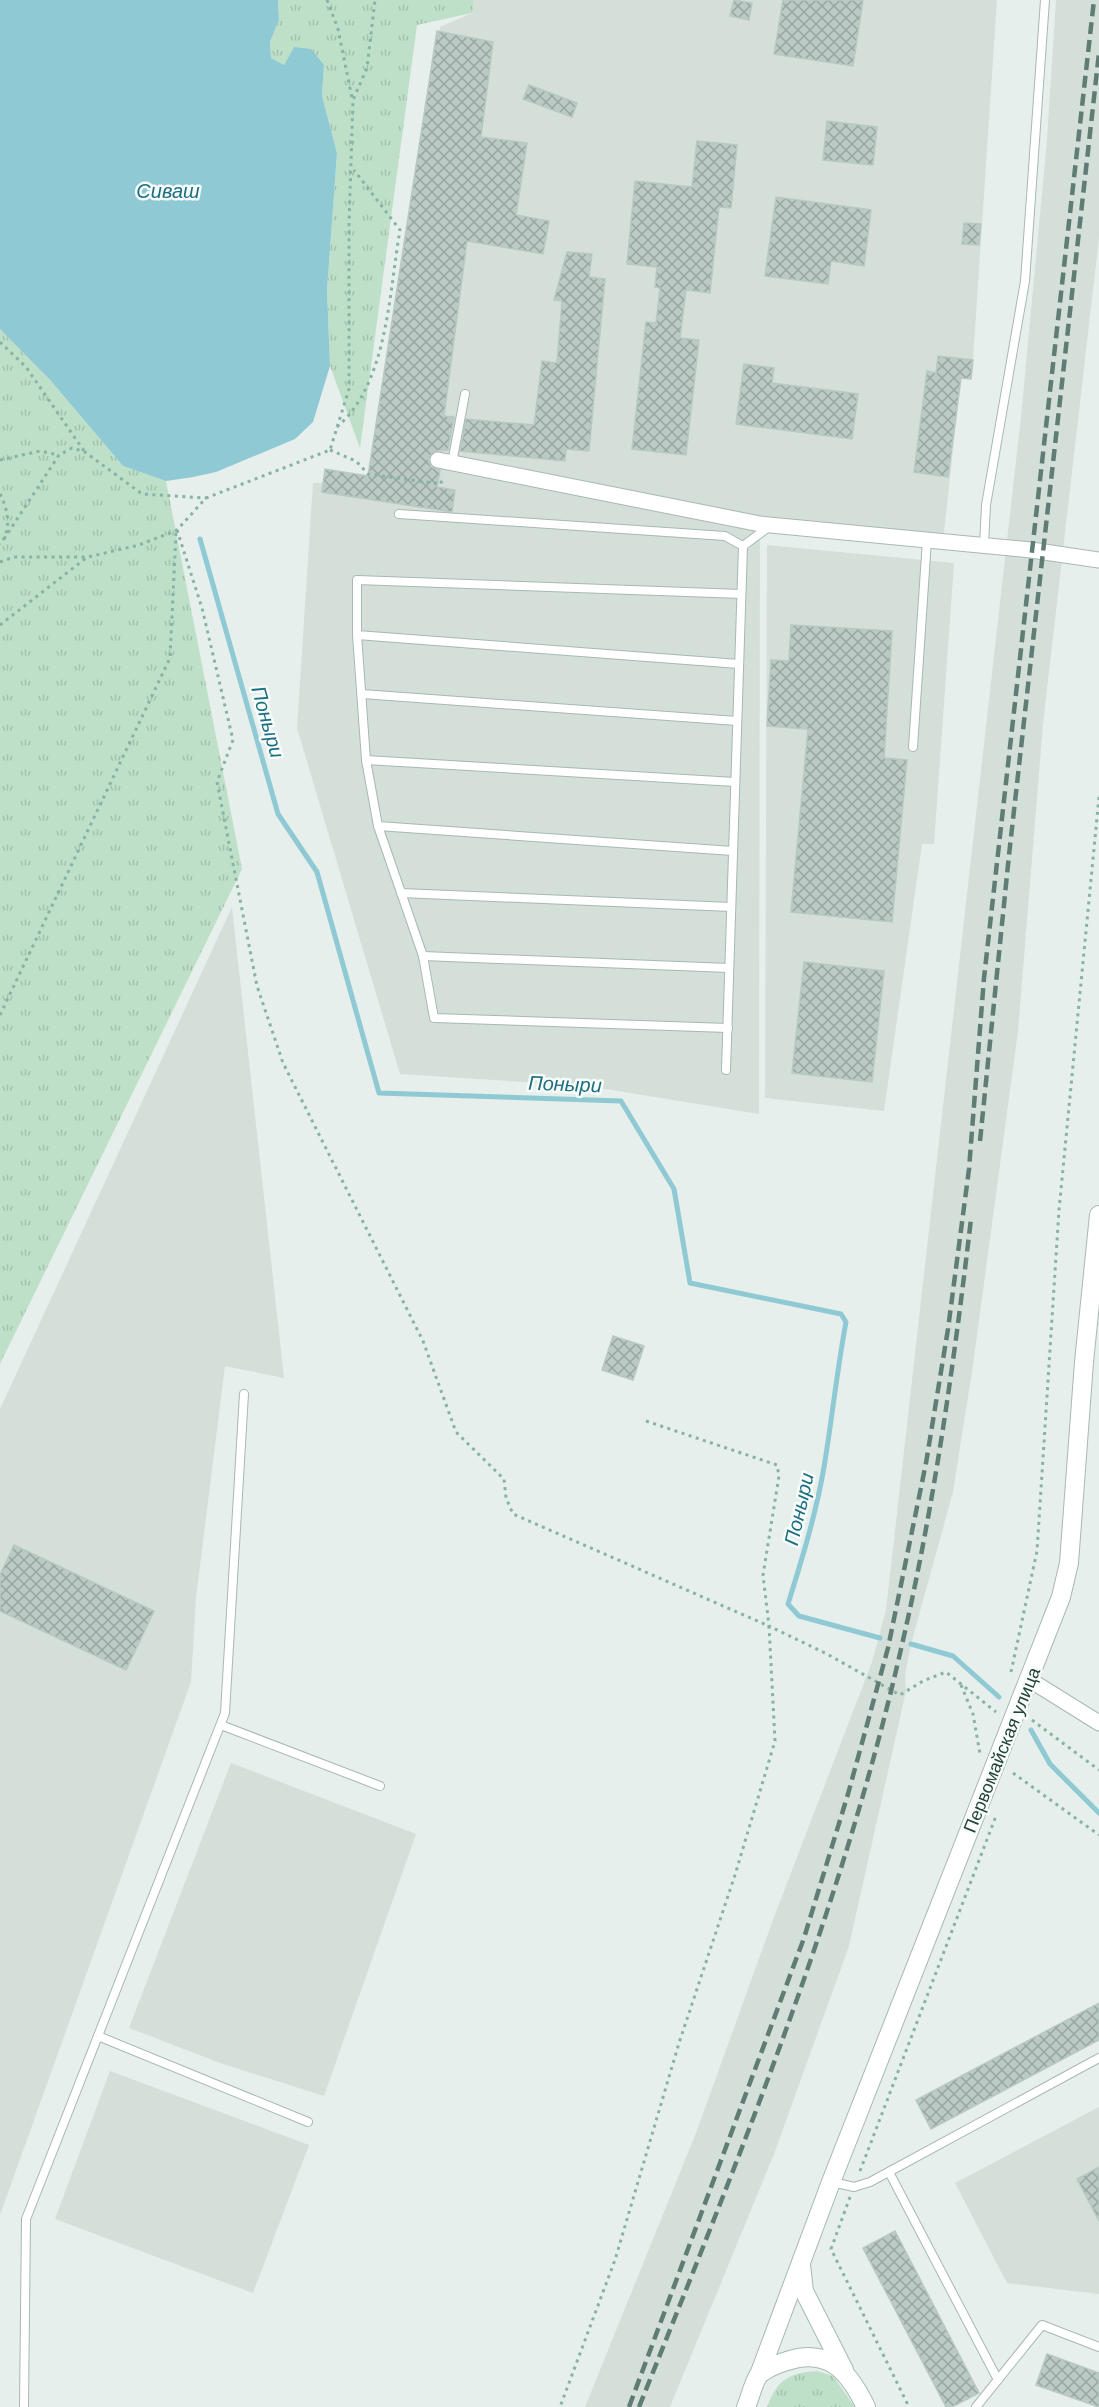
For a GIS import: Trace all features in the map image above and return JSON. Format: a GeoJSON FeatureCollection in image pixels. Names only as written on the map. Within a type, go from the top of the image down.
{"type":"FeatureCollection","features":[{"type":"Feature","properties":{"kind":"street"},"geometry":{"type":"LineString","coordinates":[[445,462],[772,525],[984,545],[1099,560]]}},
{"type":"Feature","properties":{"kind":"street","name":"Первомайская улица"},"geometry":{"type":"LineString","coordinates":[[746,2407],[800,2260],[1061,1597],[1069,1563],[1084,1362],[1099,1215]]}},
{"type":"Feature","properties":{"kind":"street"},"geometry":{"type":"LineString","coordinates":[[1030,1680],[1099,1722]]}},
{"type":"Feature","properties":{"kind":"street"},"geometry":{"type":"LineString","coordinates":[[800,2260],[804,2291],[844,2370],[866,2407]]}},
{"type":"Feature","properties":{"kind":"street"},"geometry":{"type":"LineString","coordinates":[[759,2375],[782,2362],[803,2355],[822,2358],[844,2370]]}},
{"type":"Feature","properties":{"kind":"lane"},"geometry":{"type":"LineString","coordinates":[[984,545],[986,505],[1025,281],[1045,0]]}},
{"type":"Feature","properties":{"kind":"lane"},"geometry":{"type":"LineString","coordinates":[[445,462],[465,394]]}},
{"type":"Feature","properties":{"kind":"lane"},"geometry":{"type":"LineString","coordinates":[[399,514],[724,536],[743,546]]}},
{"type":"Feature","properties":{"kind":"lane"},"geometry":{"type":"LineString","coordinates":[[743,546],[772,525]]}},
{"type":"Feature","properties":{"kind":"lane"},"geometry":{"type":"LineString","coordinates":[[913,747],[927,540]]}},
{"type":"Feature","properties":{"kind":"lane"},"geometry":{"type":"LineString","coordinates":[[726,1070],[743,546]]}},
{"type":"Feature","properties":{"kind":"lane"},"geometry":{"type":"LineString","coordinates":[[728,1028],[434,1018],[423,956],[378,826],[366,760],[357,635],[357,580],[741,594]]}},
{"type":"Feature","properties":{"kind":"lane"},"geometry":{"type":"LineString","coordinates":[[357,635],[739,664]]}},
{"type":"Feature","properties":{"kind":"lane"},"geometry":{"type":"LineString","coordinates":[[362,694],[737,721]]}},
{"type":"Feature","properties":{"kind":"lane"},"geometry":{"type":"LineString","coordinates":[[366,760],[735,782]]}},
{"type":"Feature","properties":{"kind":"lane"},"geometry":{"type":"LineString","coordinates":[[378,826],[733,851]]}},
{"type":"Feature","properties":{"kind":"lane"},"geometry":{"type":"LineString","coordinates":[[401,893],[731,907]]}},
{"type":"Feature","properties":{"kind":"lane"},"geometry":{"type":"LineString","coordinates":[[423,956],[729,968]]}},
{"type":"Feature","properties":{"kind":"lane"},"geometry":{"type":"LineString","coordinates":[[24,2407],[26,2219],[225,1713],[244,1394]]}},
{"type":"Feature","properties":{"kind":"lane"},"geometry":{"type":"LineString","coordinates":[[221,1725],[380,1786]]}},
{"type":"Feature","properties":{"kind":"lane"},"geometry":{"type":"LineString","coordinates":[[98,2036],[308,2122]]}},
{"type":"Feature","properties":{"kind":"lane"},"geometry":{"type":"LineString","coordinates":[[831,2182],[854,2187],[870,2182],[1099,2058]]}},
{"type":"Feature","properties":{"kind":"lane"},"geometry":{"type":"LineString","coordinates":[[889,2172],[998,2380]]}},
{"type":"Feature","properties":{"kind":"lane"},"geometry":{"type":"LineString","coordinates":[[976,2407],[1042,2325],[1099,2347]]}},
{"type":"Feature","properties":{"kind":"path"},"geometry":{"type":"LineString","coordinates":[[327,0],[338,29],[353,100],[349,224],[349,389],[330,450]]}},
{"type":"Feature","properties":{"kind":"path"},"geometry":{"type":"LineString","coordinates":[[353,100],[367,68],[375,0]]}},
{"type":"Feature","properties":{"kind":"path"},"geometry":{"type":"LineString","coordinates":[[337,427],[350,416],[364,392],[379,356],[400,230],[352,169]]}},
{"type":"Feature","properties":{"kind":"path"},"geometry":{"type":"LineString","coordinates":[[0,342],[27,367],[85,452],[142,495],[206,498],[330,450],[356,461],[368,474],[441,484],[445,462]]}},
{"type":"Feature","properties":{"kind":"path"},"geometry":{"type":"LineString","coordinates":[[0,544],[58,455],[72,448],[85,452]]}},
{"type":"Feature","properties":{"kind":"path"},"geometry":{"type":"LineString","coordinates":[[0,459],[40,451],[58,455]]}},
{"type":"Feature","properties":{"kind":"path"},"geometry":{"type":"LineString","coordinates":[[0,494],[9,511],[4,539]]}},
{"type":"Feature","properties":{"kind":"path"},"geometry":{"type":"LineString","coordinates":[[0,562],[14,557],[88,557],[139,545],[177,530],[206,498]]}},
{"type":"Feature","properties":{"kind":"path"},"geometry":{"type":"LineString","coordinates":[[0,1015],[170,658],[177,530]]}},
{"type":"Feature","properties":{"kind":"path"},"geometry":{"type":"LineString","coordinates":[[177,530],[202,608],[233,740],[217,782],[257,986],[283,1063],[423,1341],[456,1432],[504,1479],[506,1498],[513,1514],[769,1626],[827,1654],[900,1695],[922,1681],[946,1672],[998,1713]]}},
{"type":"Feature","properties":{"kind":"path"},"geometry":{"type":"LineString","coordinates":[[0,625],[11,613],[88,557]]}},
{"type":"Feature","properties":{"kind":"path"},"geometry":{"type":"LineString","coordinates":[[1010,1676],[1037,1551],[1059,1210],[1099,797]]}},
{"type":"Feature","properties":{"kind":"path"},"geometry":{"type":"LineString","coordinates":[[560,2407],[615,2260],[679,2043],[735,1875],[776,1741],[769,1626],[763,1575],[779,1476],[777,1465],[646,1421]]}},
{"type":"Feature","properties":{"kind":"path"},"geometry":{"type":"LineString","coordinates":[[960,1682],[973,1714],[981,1758],[984,1749]]}},
{"type":"Feature","properties":{"kind":"path"},"geometry":{"type":"LineString","coordinates":[[994,1722],[1001,1704]]}},
{"type":"Feature","properties":{"kind":"path"},"geometry":{"type":"LineString","coordinates":[[1030,1718],[1099,1770]]}},
{"type":"Feature","properties":{"kind":"path"},"geometry":{"type":"LineString","coordinates":[[1009,1783],[1013,1772],[1099,1834]]}},
{"type":"Feature","properties":{"kind":"path"},"geometry":{"type":"LineString","coordinates":[[909,2407],[831,2249],[1000,1806]]}},
{"type":"Feature","properties":{"kind":"shaded area"},"geometry":{"type":"Polygon","coordinates":[[[474,0],[997,0],[973,360],[971,379],[961,378],[943,541],[760,524],[759,1114],[587,1086],[400,1074],[297,728],[313,483],[368,482],[440,27],[472,13],[474,0]]]}},
{"type":"Feature","properties":{"kind":"shaded area"},"geometry":{"type":"Polygon","coordinates":[[[1056,0],[1099,0],[1099,238],[1043,724],[1018,1031],[973,1365],[953,1492],[911,1644],[905,1674],[906,1691],[849,1946],[774,2154],[670,2407],[585,2407],[696,2133],[774,1917],[872,1662],[886,1610],[1021,417],[1047,140],[1056,0]]]}},
{"type":"Feature","properties":{"kind":"shaded area"},"geometry":{"type":"Polygon","coordinates":[[[767,545],[954,563],[934,844],[922,844],[884,1111],[765,1098],[767,545]]]}},
{"type":"Feature","properties":{"kind":"shaded area"},"geometry":{"type":"Polygon","coordinates":[[[232,907],[284,1378],[225,1366],[196,1598],[191,1682],[0,2215],[0,1409],[232,907]]]}},
{"type":"Feature","properties":{"kind":"shaded area"},"geometry":{"type":"Polygon","coordinates":[[[231,1763],[416,1834],[324,2096],[223,2064],[129,2028],[231,1763]]]}},
{"type":"Feature","properties":{"kind":"shaded area"},"geometry":{"type":"Polygon","coordinates":[[[110,2071],[309,2145],[253,2293],[55,2219],[110,2071]]]}},
{"type":"Feature","properties":{"kind":"shaded area"},"geometry":{"type":"Polygon","coordinates":[[[1099,2107],[1099,2294],[1007,2283],[955,2183],[1099,2107]]]}},
{"type":"Feature","properties":{"kind":"green space"},"geometry":{"type":"Polygon","coordinates":[[[278,0],[474,0],[472,13],[417,25],[360,448],[330,366],[327,290],[337,153],[322,96],[324,65],[294,47],[284,65],[271,58],[270,42],[279,20],[278,0]]]}},
{"type":"Feature","properties":{"kind":"green space"},"geometry":{"type":"Polygon","coordinates":[[[0,329],[51,381],[123,466],[166,481],[242,869],[0,1364],[0,329]]]}},
{"type":"Feature","properties":{"kind":"green space"},"geometry":{"type":"Polygon","coordinates":[[[817,2371],[833,2376],[855,2407],[767,2407],[775,2390],[785,2380],[798,2374],[817,2371]]]}},
{"type":"Feature","properties":{"kind":"water","name":"Сиваш"},"geometry":{"type":"Polygon","coordinates":[[[0,0],[278,0],[279,20],[270,42],[271,58],[284,65],[294,47],[311,49],[324,65],[322,96],[337,153],[327,290],[330,366],[313,422],[295,439],[216,472],[193,477],[166,481],[123,466],[51,381],[0,329],[0,0]]]}},
{"type":"Feature","properties":{"kind":"building"},"geometry":{"type":"Polygon","coordinates":[[[734,0],[752,3],[749,20],[730,16],[734,0]]]}},
{"type":"Feature","properties":{"kind":"building"},"geometry":{"type":"Polygon","coordinates":[[[783,0],[863,0],[853,66],[774,54],[783,0]]]}},
{"type":"Feature","properties":{"kind":"building"},"geometry":{"type":"Polygon","coordinates":[[[437,31],[493,42],[481,137],[527,143],[516,215],[549,221],[543,254],[467,241],[444,416],[454,417],[448,450],[434,451],[428,459],[431,467],[440,470],[437,487],[455,490],[452,512],[322,492],[325,469],[368,476],[437,31]]]}},
{"type":"Feature","properties":{"kind":"building"},"geometry":{"type":"Polygon","coordinates":[[[529,85],[577,103],[572,117],[523,99],[529,85]]]}},
{"type":"Feature","properties":{"kind":"building"},"geometry":{"type":"Polygon","coordinates":[[[827,121],[877,127],[873,165],[823,160],[827,121]]]}},
{"type":"Feature","properties":{"kind":"building"},"geometry":{"type":"Polygon","coordinates":[[[697,141],[737,145],[731,208],[719,207],[710,293],[686,290],[680,338],[699,340],[686,455],[632,449],[646,322],[656,323],[660,288],[655,287],[657,267],[627,264],[635,181],[692,187],[697,141]]]}},
{"type":"Feature","properties":{"kind":"building"},"geometry":{"type":"Polygon","coordinates":[[[776,197],[871,210],[864,266],[831,261],[828,284],[765,276],[776,197]]]}},
{"type":"Feature","properties":{"kind":"building"},"geometry":{"type":"Polygon","coordinates":[[[964,223],[981,224],[979,245],[962,244],[964,223]]]}},
{"type":"Feature","properties":{"kind":"building"},"geometry":{"type":"Polygon","coordinates":[[[567,252],[592,254],[589,277],[605,279],[589,451],[566,449],[565,461],[460,451],[466,419],[534,425],[542,361],[557,363],[562,301],[554,300],[567,252]]]}},
{"type":"Feature","properties":{"kind":"building"},"geometry":{"type":"Polygon","coordinates":[[[938,356],[973,360],[971,379],[961,378],[948,477],[914,472],[927,371],[936,373],[938,356]]]}},
{"type":"Feature","properties":{"kind":"building"},"geometry":{"type":"Polygon","coordinates":[[[744,364],[774,368],[772,383],[858,394],[852,439],[736,424],[744,364]]]}},
{"type":"Feature","properties":{"kind":"building"},"geometry":{"type":"Polygon","coordinates":[[[791,625],[892,631],[884,758],[907,760],[892,922],[791,912],[808,729],[767,726],[771,660],[789,661],[791,625]]]}},
{"type":"Feature","properties":{"kind":"building"},"geometry":{"type":"Polygon","coordinates":[[[804,962],[884,971],[872,1082],[792,1073],[804,962]]]}},
{"type":"Feature","properties":{"kind":"building"},"geometry":{"type":"Polygon","coordinates":[[[613,1336],[644,1346],[633,1380],[602,1370],[613,1336]]]}},
{"type":"Feature","properties":{"kind":"building"},"geometry":{"type":"Polygon","coordinates":[[[14,1545],[154,1611],[126,1670],[0,1611],[0,1575],[14,1545]]]}},
{"type":"Feature","properties":{"kind":"building"},"geometry":{"type":"Polygon","coordinates":[[[1099,2003],[1099,2040],[931,2129],[916,2100],[1099,2003]]]}},
{"type":"Feature","properties":{"kind":"building"},"geometry":{"type":"Polygon","coordinates":[[[1099,2167],[1099,2221],[1077,2179],[1099,2167]]]}},
{"type":"Feature","properties":{"kind":"building"},"geometry":{"type":"Polygon","coordinates":[[[895,2231],[979,2393],[952,2407],[946,2407],[863,2248],[895,2231]]]}},
{"type":"Feature","properties":{"kind":"building"},"geometry":{"type":"Polygon","coordinates":[[[1047,2354],[1099,2373],[1099,2407],[1036,2385],[1047,2354]]]}},
{"type":"Feature","properties":{"kind":"waterway","name":"Поныри"},"geometry":{"type":"LineString","coordinates":[[200,539],[278,814],[317,872],[379,1093],[621,1101],[674,1189],[690,1283],[841,1314],[846,1322],[821,1485],[788,1604],[799,1616],[880,1638]]}},
{"type":"Feature","properties":{"kind":"waterway","name":"Поныри"},"geometry":{"type":"LineString","coordinates":[[911,1644],[953,1656],[999,1697]]}},
{"type":"Feature","properties":{"kind":"waterway","name":"Поныри"},"geometry":{"type":"LineString","coordinates":[[1031,1730],[1050,1764],[1099,1813]]}},
{"type":"Feature","properties":{"kind":"railway"},"geometry":{"type":"LineString","coordinates":[[629,2407],[804,1938],[848,1794],[888,1648],[926,1463],[948,1329],[969,1169],[984,978],[1094,0]]}},
{"type":"Feature","properties":{"kind":"railway"},"geometry":{"type":"LineString","coordinates":[[980,1141],[1009,855],[1099,53]]}},
{"type":"Feature","properties":{"kind":"railway"},"geometry":{"type":"LineString","coordinates":[[639,2407],[785,2033],[849,1842],[877,1746],[913,1596],[933,1489],[958,1327],[971,1219]]}}]}
